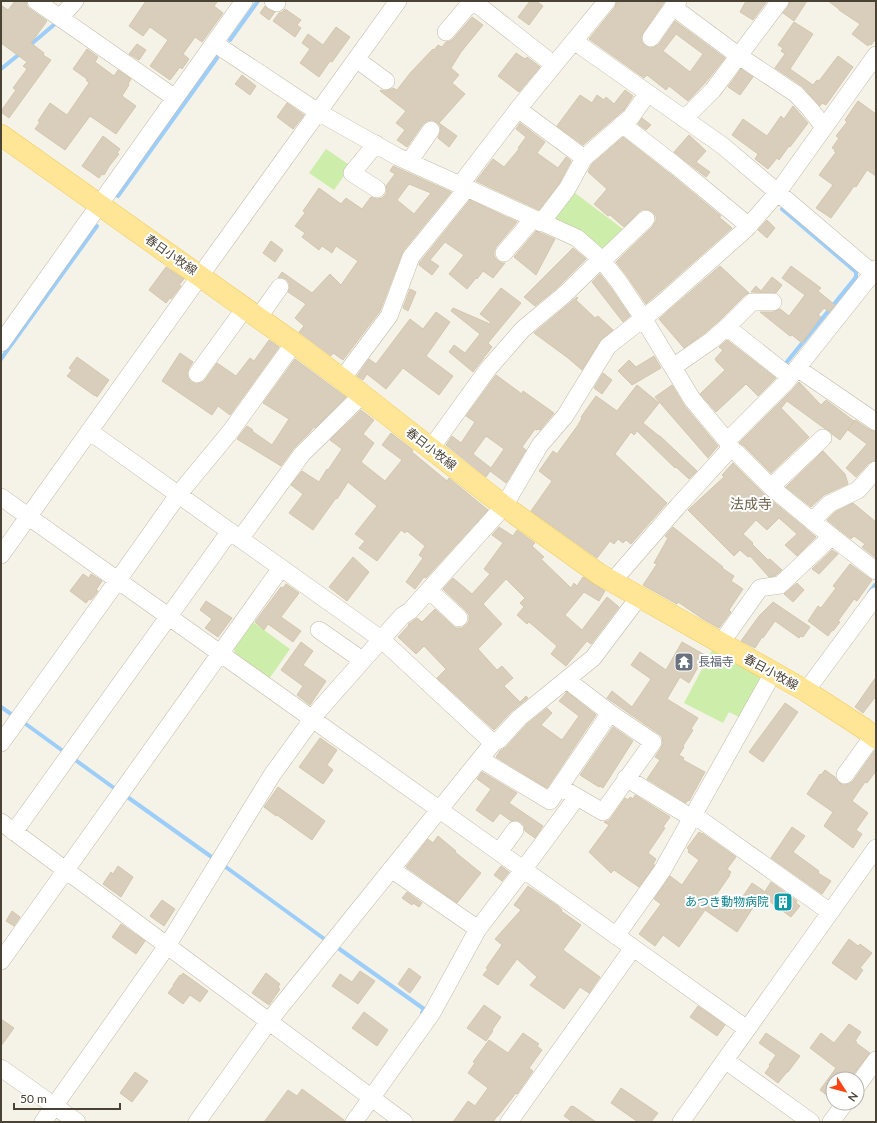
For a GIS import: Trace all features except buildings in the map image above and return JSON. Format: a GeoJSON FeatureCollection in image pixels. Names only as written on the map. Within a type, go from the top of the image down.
{"type":"FeatureCollection","features":[{"type":"Feature","properties":{"kind":"main road","name":"春日小牧線"},"geometry":{"type":"LineString","coordinates":[[1,135],[252,313],[342,379],[504,506],[599,574],[806,691],[874,737]]}},
{"type":"Feature","properties":{"kind":"street"},"geometry":{"type":"LineString","coordinates":[[36,1],[175,98]]}},
{"type":"Feature","properties":{"kind":"street"},"geometry":{"type":"LineString","coordinates":[[60,18],[75,1]]}},
{"type":"Feature","properties":{"kind":"street"},"geometry":{"type":"LineString","coordinates":[[1,343],[244,1]]}},
{"type":"Feature","properties":{"kind":"street"},"geometry":{"type":"LineString","coordinates":[[1,555],[398,1]]}},
{"type":"Feature","properties":{"kind":"street"},"geometry":{"type":"LineString","coordinates":[[446,32],[472,1],[554,65]]}},
{"type":"Feature","properties":{"kind":"street"},"geometry":{"type":"LineString","coordinates":[[342,379],[389,316],[411,257],[464,186],[518,108],[607,1]]}},
{"type":"Feature","properties":{"kind":"street"},"geometry":{"type":"LineString","coordinates":[[684,119],[713,90],[780,1]]}},
{"type":"Feature","properties":{"kind":"street"},"geometry":{"type":"LineString","coordinates":[[651,38],[676,4],[739,56],[796,94],[810,109],[824,128]]}},
{"type":"Feature","properties":{"kind":"street"},"geometry":{"type":"LineString","coordinates":[[574,41],[723,146],[875,273],[793,373],[729,445],[612,582]]}},
{"type":"Feature","properties":{"kind":"street"},"geometry":{"type":"LineString","coordinates":[[214,43],[318,112],[409,162],[577,238],[602,260],[619,282],[643,318],[692,399],[729,445],[771,487],[876,571]]}},
{"type":"Feature","properties":{"kind":"street"},"geometry":{"type":"LineString","coordinates":[[43,1122],[167,946],[272,775],[313,719],[362,660],[402,616],[410,611],[504,506],[540,445],[565,416],[608,346],[659,306],[749,226],[778,192],[876,55]]}},
{"type":"Feature","properties":{"kind":"street"},"geometry":{"type":"LineString","coordinates":[[356,59],[386,81]]}},
{"type":"Feature","properties":{"kind":"street"},"geometry":{"type":"LineString","coordinates":[[504,253],[567,189],[584,158],[631,117],[648,93]]}},
{"type":"Feature","properties":{"kind":"street"},"geometry":{"type":"LineString","coordinates":[[518,108],[584,158]]}},
{"type":"Feature","properties":{"kind":"street"},"geometry":{"type":"LineString","coordinates":[[622,124],[675,165],[749,226]]}},
{"type":"Feature","properties":{"kind":"street"},"geometry":{"type":"LineString","coordinates":[[409,162],[431,130]]}},
{"type":"Feature","properties":{"kind":"street"},"geometry":{"type":"LineString","coordinates":[[376,144],[352,173],[377,189]]}},
{"type":"Feature","properties":{"kind":"street"},"geometry":{"type":"LineString","coordinates":[[430,448],[488,368],[523,329],[564,295],[646,219]]}},
{"type":"Feature","properties":{"kind":"street"},"geometry":{"type":"LineString","coordinates":[[197,374],[252,313],[280,287]]}},
{"type":"Feature","properties":{"kind":"street"},"geometry":{"type":"LineString","coordinates":[[673,367],[712,340],[752,302],[773,302]]}},
{"type":"Feature","properties":{"kind":"street"},"geometry":{"type":"LineString","coordinates":[[727,327],[793,373],[876,422]]}},
{"type":"Feature","properties":{"kind":"street"},"geometry":{"type":"LineString","coordinates":[[1,743],[178,495],[230,432],[294,344]]}},
{"type":"Feature","properties":{"kind":"street"},"geometry":{"type":"LineString","coordinates":[[362,395],[302,454],[235,535],[169,616],[8,827],[404,1122]]}},
{"type":"Feature","properties":{"kind":"street"},"geometry":{"type":"LineString","coordinates":[[89,431],[381,639],[493,743]]}},
{"type":"Feature","properties":{"kind":"street"},"geometry":{"type":"LineString","coordinates":[[771,487],[823,438]]}},
{"type":"Feature","properties":{"kind":"street"},"geometry":{"type":"LineString","coordinates":[[812,521],[829,504],[858,490],[876,470]]}},
{"type":"Feature","properties":{"kind":"street"},"geometry":{"type":"LineString","coordinates":[[1,497],[747,1029]]}},
{"type":"Feature","properties":{"kind":"street"},"geometry":{"type":"LineString","coordinates":[[721,643],[760,588],[780,585],[832,536]]}},
{"type":"Feature","properties":{"kind":"street"},"geometry":{"type":"LineString","coordinates":[[1,961],[65,869],[281,568]]}},
{"type":"Feature","properties":{"kind":"street"},"geometry":{"type":"LineString","coordinates":[[429,590],[459,618]]}},
{"type":"Feature","properties":{"kind":"street"},"geometry":{"type":"LineString","coordinates":[[806,691],[876,596]]}},
{"type":"Feature","properties":{"kind":"street"},"geometry":{"type":"LineString","coordinates":[[197,1122],[269,1021],[493,743],[499,740],[519,718],[593,658],[639,597]]}},
{"type":"Feature","properties":{"kind":"street"},"geometry":{"type":"LineString","coordinates":[[319,630],[362,660]]}},
{"type":"Feature","properties":{"kind":"street"},"geometry":{"type":"LineString","coordinates":[[616,936],[662,871],[773,673]]}},
{"type":"Feature","properties":{"kind":"street"},"geometry":{"type":"LineString","coordinates":[[560,787],[603,812],[653,742],[610,713],[567,680]]}},
{"type":"Feature","properties":{"kind":"street"},"geometry":{"type":"LineString","coordinates":[[480,759],[550,801],[610,713]]}},
{"type":"Feature","properties":{"kind":"street"},"geometry":{"type":"LineString","coordinates":[[845,775],[874,737]]}},
{"type":"Feature","properties":{"kind":"street"},"geometry":{"type":"LineString","coordinates":[[626,778],[693,816],[830,912]]}},
{"type":"Feature","properties":{"kind":"street"},"geometry":{"type":"LineString","coordinates":[[354,1122],[432,1013],[478,929],[577,797]]}},
{"type":"Feature","properties":{"kind":"street"},"geometry":{"type":"LineString","coordinates":[[499,852],[515,830]]}},
{"type":"Feature","properties":{"kind":"street"},"geometry":{"type":"LineString","coordinates":[[681,1122],[876,848]]}},
{"type":"Feature","properties":{"kind":"street"},"geometry":{"type":"LineString","coordinates":[[391,869],[478,929]]}},
{"type":"Feature","properties":{"kind":"street"},"geometry":{"type":"LineString","coordinates":[[509,1122],[633,948]]}},
{"type":"Feature","properties":{"kind":"street"},"geometry":{"type":"LineString","coordinates":[[725,1060],[811,1122]]}},
{"type":"Feature","properties":{"kind":"street"},"geometry":{"type":"LineString","coordinates":[[865,1075],[876,1060]]}},
{"type":"Feature","properties":{"kind":"street"},"geometry":{"type":"LineString","coordinates":[[1,1068],[77,1122]]}},
{"type":"Feature","properties":{"kind":"street"},"geometry":{"type":"LineString","coordinates":[[831,1122],[839,1111]]}},
{"type":"Feature","properties":{"kind":"green space"},"geometry":{"type":"Polygon","coordinates":[[[326,149],[351,166],[334,190],[309,173],[326,149]]]}},
{"type":"Feature","properties":{"kind":"green space"},"geometry":{"type":"Polygon","coordinates":[[[571,190],[627,232],[607,253],[552,222],[571,190]]]}},
{"type":"Feature","properties":{"kind":"green space"},"geometry":{"type":"Polygon","coordinates":[[[253,622],[290,649],[269,679],[235,654],[234,648],[253,622]]]}},
{"type":"Feature","properties":{"kind":"green space"},"geometry":{"type":"Polygon","coordinates":[[[712,650],[759,676],[760,679],[739,717],[729,712],[723,723],[684,703],[712,650]]]}},
{"type":"Feature","properties":{"kind":"waterway"},"geometry":{"type":"LineString","coordinates":[[230,40],[258,1]]}},
{"type":"Feature","properties":{"kind":"waterway"},"geometry":{"type":"LineString","coordinates":[[29,46],[56,23]]}},
{"type":"Feature","properties":{"kind":"waterway"},"geometry":{"type":"LineString","coordinates":[[1,69],[22,52]]}},
{"type":"Feature","properties":{"kind":"waterway"},"geometry":{"type":"LineString","coordinates":[[118,196],[217,58]]}},
{"type":"Feature","properties":{"kind":"waterway"},"geometry":{"type":"LineString","coordinates":[[782,209],[856,272],[856,277],[786,363]]}},
{"type":"Feature","properties":{"kind":"waterway"},"geometry":{"type":"LineString","coordinates":[[1,359],[97,226]]}},
{"type":"Feature","properties":{"kind":"waterway"},"geometry":{"type":"LineString","coordinates":[[869,593],[875,585]]}},
{"type":"Feature","properties":{"kind":"waterway"},"geometry":{"type":"LineString","coordinates":[[1,707],[11,714]]}},
{"type":"Feature","properties":{"kind":"waterway"},"geometry":{"type":"LineString","coordinates":[[23,722],[63,751]]}},
{"type":"Feature","properties":{"kind":"waterway"},"geometry":{"type":"LineString","coordinates":[[74,759],[114,788]]}},
{"type":"Feature","properties":{"kind":"waterway"},"geometry":{"type":"LineString","coordinates":[[126,796],[213,858]]}},
{"type":"Feature","properties":{"kind":"waterway"},"geometry":{"type":"LineString","coordinates":[[223,865],[323,938]]}},
{"type":"Feature","properties":{"kind":"waterway"},"geometry":{"type":"LineString","coordinates":[[338,948],[424,1009],[422,1013]]}},
{"type":"Feature","properties":{"kind":"place","name":"長福寺"},"geometry":{"type":"Point","coordinates":[684,662]}},
{"type":"Feature","properties":{"kind":"place","name":"あつき動物病院"},"geometry":{"type":"Point","coordinates":[783,902]}},
{"type":"Feature","properties":{"kind":"district","name":"法成寺"},"geometry":{"type":"Point","coordinates":[751,504]}}]}
